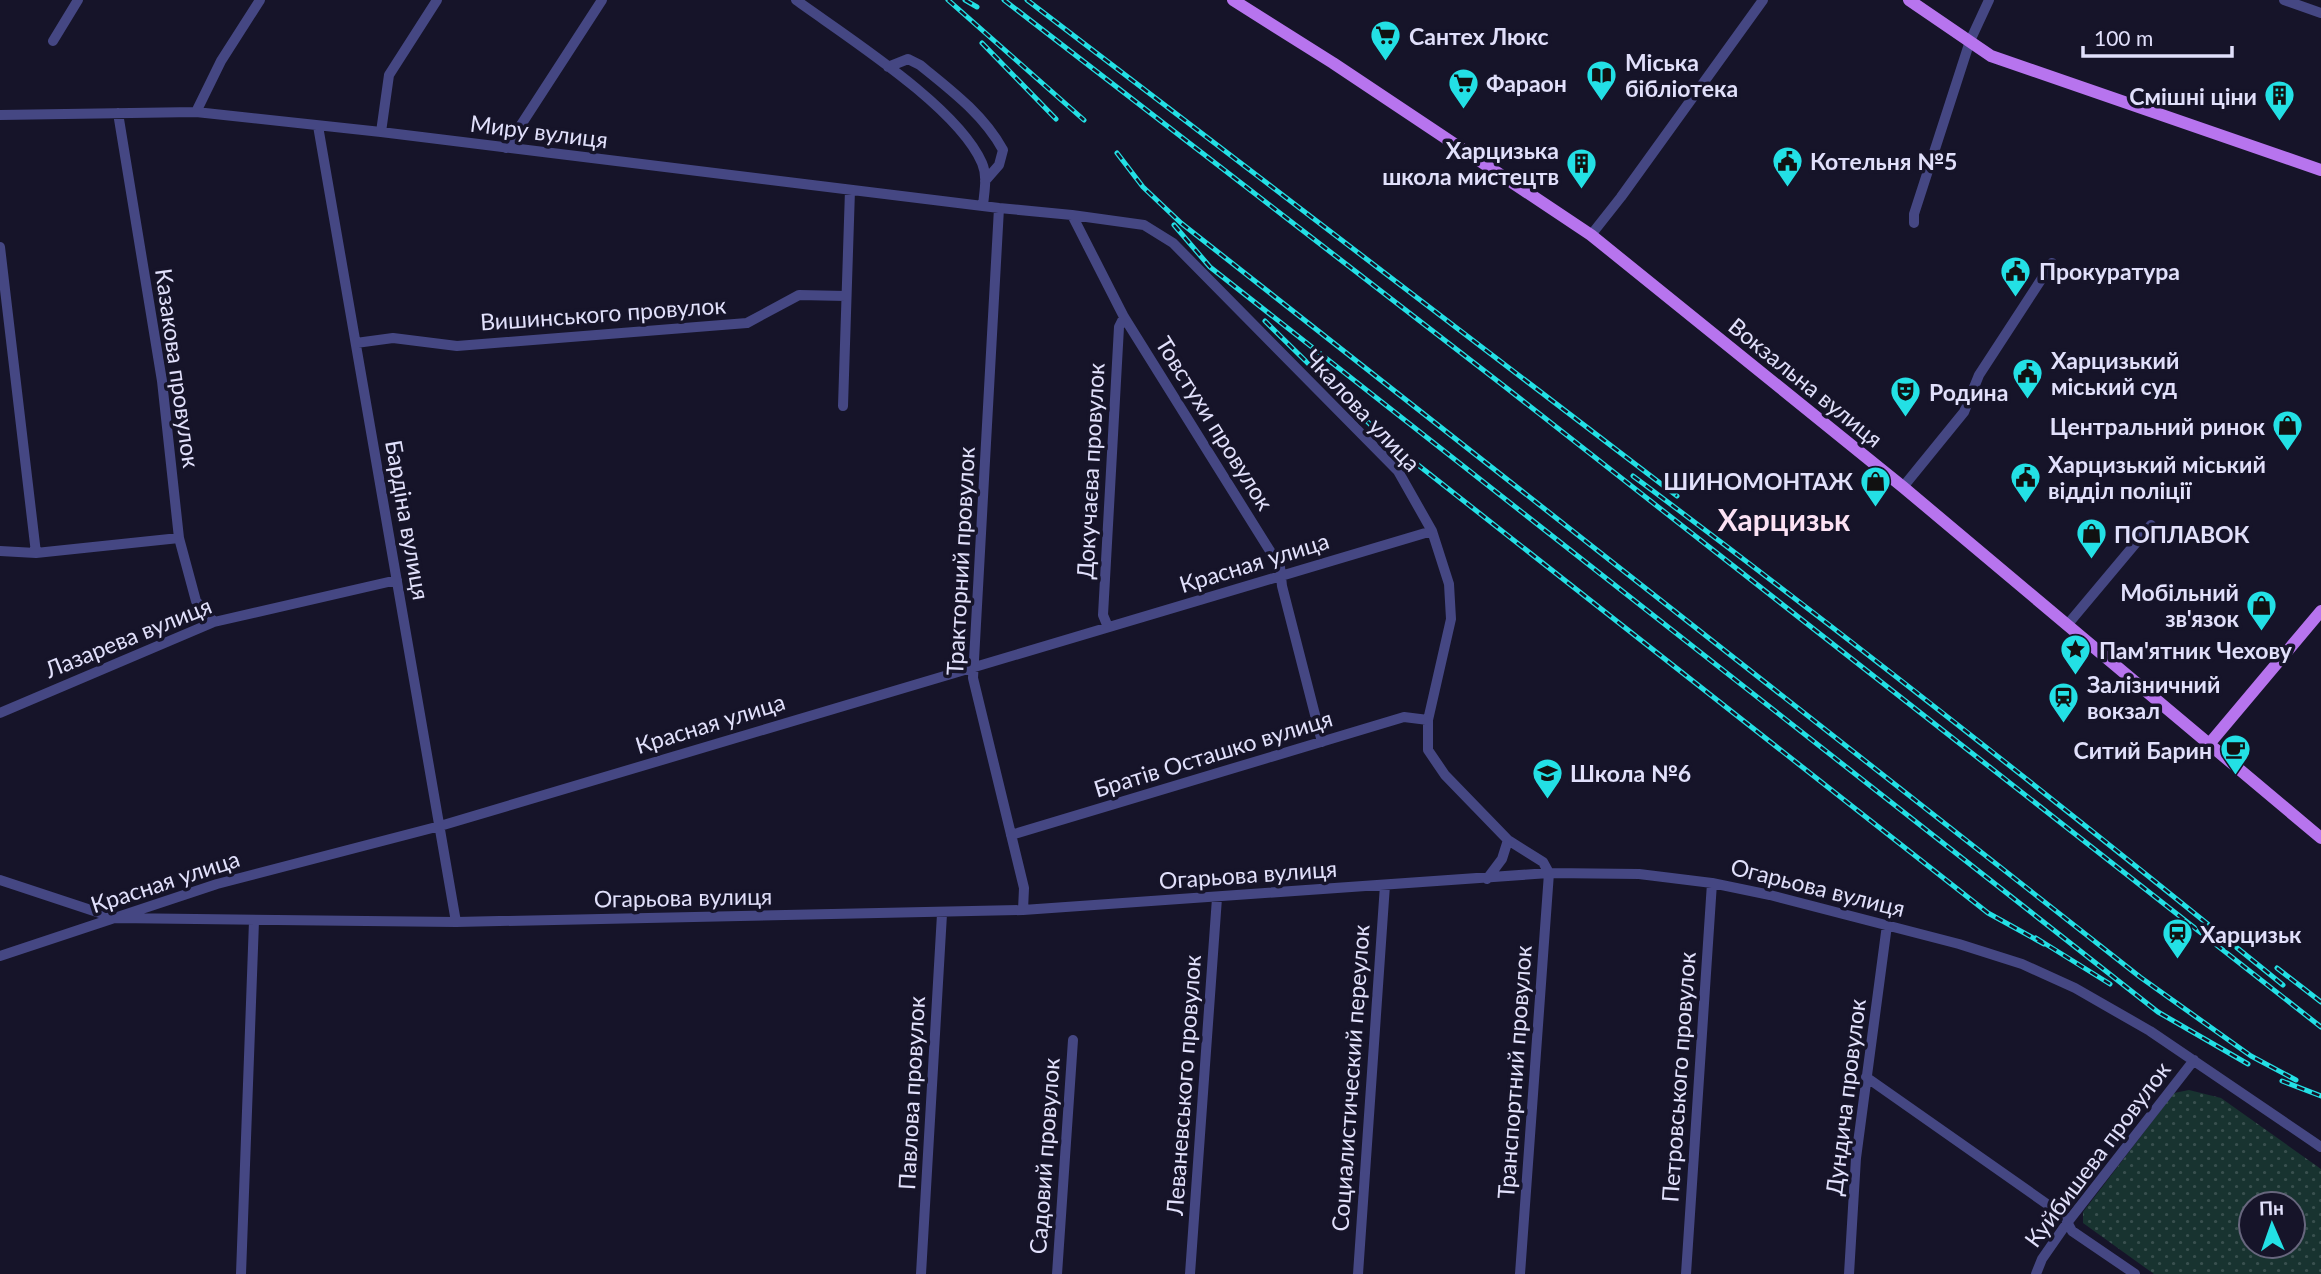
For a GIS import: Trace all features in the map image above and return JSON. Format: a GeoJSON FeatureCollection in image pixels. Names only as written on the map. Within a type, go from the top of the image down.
{"type":"FeatureCollection","features":[{"type":"Feature","properties":{"kind":"main road","name":"Вокзальна вулиця"},"geometry":{"type":"LineString","coordinates":[[1233,0],[1333,63],[1591,235],[1903,487],[2321,838]]}},
{"type":"Feature","properties":{"kind":"main road"},"geometry":{"type":"LineString","coordinates":[[1909,0],[1991,56],[2321,170]]}},
{"type":"Feature","properties":{"kind":"main road"},"geometry":{"type":"LineString","coordinates":[[2210,743],[2321,611]]}},
{"type":"Feature","properties":{"kind":"street"},"geometry":{"type":"LineString","coordinates":[[53,41],[78,0]]}},
{"type":"Feature","properties":{"kind":"street"},"geometry":{"type":"LineString","coordinates":[[196,113],[221,61],[260,0]]}},
{"type":"Feature","properties":{"kind":"street"},"geometry":{"type":"LineString","coordinates":[[381,132],[389,75],[437,0]]}},
{"type":"Feature","properties":{"kind":"street"},"geometry":{"type":"LineString","coordinates":[[506,149],[602,0]]}},
{"type":"Feature","properties":{"kind":"street"},"geometry":{"type":"LineString","coordinates":[[796,0],[888,67],[965,134],[983,165],[983,206]]}},
{"type":"Feature","properties":{"kind":"street"},"geometry":{"type":"LineString","coordinates":[[1591,235],[1763,0]]}},
{"type":"Feature","properties":{"kind":"street"},"geometry":{"type":"LineString","coordinates":[[1914,223],[1913,214],[1970,41],[1989,0]]}},
{"type":"Feature","properties":{"kind":"street"},"geometry":{"type":"LineString","coordinates":[[2284,0],[2321,13]]}},
{"type":"Feature","properties":{"kind":"street"},"geometry":{"type":"LineString","coordinates":[[888,67],[908,59],[920,65],[983,121],[1003,150],[999,165],[985,181]]}},
{"type":"Feature","properties":{"kind":"street","name":"Казакова провулок"},"geometry":{"type":"LineString","coordinates":[[118,113],[162,381],[179,538],[195,601],[214,622]]}},
{"type":"Feature","properties":{"kind":"street","name":"Миру вулиця"},"geometry":{"type":"LineString","coordinates":[[0,115],[196,113],[381,132],[1072,215]]}},
{"type":"Feature","properties":{"kind":"street","name":"Бардіна вулиця"},"geometry":{"type":"LineString","coordinates":[[318,126],[456,922]]}},
{"type":"Feature","properties":{"kind":"street"},"geometry":{"type":"LineString","coordinates":[[842,406],[850,190]]}},
{"type":"Feature","properties":{"kind":"street","name":"Тракторний провулок"},"geometry":{"type":"LineString","coordinates":[[999,208],[973,678],[1024,888],[1024,911]]}},
{"type":"Feature","properties":{"kind":"street","name":"Товстухи провулок"},"geometry":{"type":"LineString","coordinates":[[1072,215],[1124,317],[1280,567],[1322,742]]}},
{"type":"Feature","properties":{"kind":"street","name":"Чкалова улица"},"geometry":{"type":"LineString","coordinates":[[1072,215],[1144,225],[1173,243],[1398,471],[1432,531],[1449,584],[1451,619],[1428,720],[1428,750],[1445,775],[1508,840],[1543,862],[1549,873]]}},
{"type":"Feature","properties":{"kind":"street"},"geometry":{"type":"LineString","coordinates":[[0,247],[36,552]]}},
{"type":"Feature","properties":{"kind":"street"},"geometry":{"type":"LineString","coordinates":[[1903,487],[1964,412],[1979,375],[2052,263]]}},
{"type":"Feature","properties":{"kind":"street","name":"Вишинського провулок"},"geometry":{"type":"LineString","coordinates":[[356,343],[393,338],[457,346],[747,323],[799,295],[846,296]]}},
{"type":"Feature","properties":{"kind":"street","name":"Докучаєва провулок"},"geometry":{"type":"LineString","coordinates":[[1108,627],[1103,615],[1119,327],[1124,317]]}},
{"type":"Feature","properties":{"kind":"street"},"geometry":{"type":"LineString","coordinates":[[2068,624],[2151,525]]}},
{"type":"Feature","properties":{"kind":"street","name":"Красная улица"},"geometry":{"type":"LineString","coordinates":[[0,956],[217,884],[440,826],[1432,531]]}},
{"type":"Feature","properties":{"kind":"street"},"geometry":{"type":"LineString","coordinates":[[0,551],[36,552],[179,538]]}},
{"type":"Feature","properties":{"kind":"street","name":"Лазарева вулиця"},"geometry":{"type":"LineString","coordinates":[[0,713],[214,622],[397,580]]}},
{"type":"Feature","properties":{"kind":"street","name":"Братів Осташко вулиця"},"geometry":{"type":"LineString","coordinates":[[1011,835],[1404,717],[1428,720]]}},
{"type":"Feature","properties":{"kind":"street"},"geometry":{"type":"LineString","coordinates":[[1487,879],[1502,859],[1508,840]]}},
{"type":"Feature","properties":{"kind":"street","name":"Огарьова вулиця"},"geometry":{"type":"LineString","coordinates":[[115,918],[456,922],[942,914],[1217,898],[1549,873],[1639,874],[1712,883],[1770,895],[2022,964],[2086,994],[2151,1031],[2321,1147]]}},
{"type":"Feature","properties":{"kind":"street","name":"Транспортний провулок"},"geometry":{"type":"LineString","coordinates":[[1520,1274],[1549,873]]}},
{"type":"Feature","properties":{"kind":"street"},"geometry":{"type":"LineString","coordinates":[[0,880],[115,918]]}},
{"type":"Feature","properties":{"kind":"street","name":"Петровського провулок"},"geometry":{"type":"LineString","coordinates":[[1686,1274],[1712,883]]}},
{"type":"Feature","properties":{"kind":"street","name":"Социалистический переулок"},"geometry":{"type":"LineString","coordinates":[[1358,1274],[1385,885]]}},
{"type":"Feature","properties":{"kind":"street","name":"Леваневського провулок"},"geometry":{"type":"LineString","coordinates":[[1190,1274],[1217,898]]}},
{"type":"Feature","properties":{"kind":"street","name":"Павлова провулок"},"geometry":{"type":"LineString","coordinates":[[921,1274],[942,914]]}},
{"type":"Feature","properties":{"kind":"street"},"geometry":{"type":"LineString","coordinates":[[241,1274],[254,921]]}},
{"type":"Feature","properties":{"kind":"street","name":"Дундича провулок"},"geometry":{"type":"LineString","coordinates":[[1849,1274],[1856,1158],[1887,925]]}},
{"type":"Feature","properties":{"kind":"street","name":"Садовий провулок"},"geometry":{"type":"LineString","coordinates":[[1057,1274],[1073,1040]]}},
{"type":"Feature","properties":{"kind":"street","name":"Куйбишева провулок"},"geometry":{"type":"LineString","coordinates":[[2036,1274],[2042,1259],[2067,1223],[2194,1060]]}},
{"type":"Feature","properties":{"kind":"street"},"geometry":{"type":"LineString","coordinates":[[1866,1077],[2064,1216],[2072,1231],[2135,1274]]}},
{"type":"Feature","properties":{"kind":"green space"},"geometry":{"type":"Polygon","coordinates":[[[2189,1090],[2221,1098],[2321,1169],[2321,1274],[2154,1274],[2083,1223],[2083,1212],[2174,1093],[2189,1090]]]}},
{"type":"Feature","properties":{"kind":"railway"},"geometry":{"type":"LineString","coordinates":[[948,0],[1084,120]]}},
{"type":"Feature","properties":{"kind":"railway"},"geometry":{"type":"LineString","coordinates":[[965,0],[977,7]]}},
{"type":"Feature","properties":{"kind":"railway"},"geometry":{"type":"LineString","coordinates":[[1004,0],[1504,386],[2321,1027]]}},
{"type":"Feature","properties":{"kind":"railway"},"geometry":{"type":"LineString","coordinates":[[1027,0],[1677,496]]}},
{"type":"Feature","properties":{"kind":"railway"},"geometry":{"type":"LineString","coordinates":[[982,43],[1056,119]]}},
{"type":"Feature","properties":{"kind":"railway"},"geometry":{"type":"LineString","coordinates":[[1117,153],[1143,187],[1181,223],[2140,977],[2251,1056],[2296,1080]]}},
{"type":"Feature","properties":{"kind":"railway"},"geometry":{"type":"LineString","coordinates":[[1174,225],[1210,267],[2158,1012],[2248,1064]]}},
{"type":"Feature","properties":{"kind":"railway"},"geometry":{"type":"LineString","coordinates":[[1265,321],[1385,439],[1988,913],[2044,944]]}},
{"type":"Feature","properties":{"kind":"railway"},"geometry":{"type":"LineString","coordinates":[[1633,476],[1960,727],[2283,985]]}},
{"type":"Feature","properties":{"kind":"railway"},"geometry":{"type":"LineString","coordinates":[[2036,938],[2110,984]]}},
{"type":"Feature","properties":{"kind":"railway"},"geometry":{"type":"LineString","coordinates":[[2277,968],[2321,1002]]}},
{"type":"Feature","properties":{"kind":"railway"},"geometry":{"type":"LineString","coordinates":[[2282,1081],[2321,1096]]}},
{"type":"Feature","properties":{"kind":"place","name":"Сантех Люкс"},"geometry":{"type":"Point","coordinates":[1386,63]}},
{"type":"Feature","properties":{"kind":"place","name":"Міська бібліотека"},"geometry":{"type":"Point","coordinates":[1602,102]}},
{"type":"Feature","properties":{"kind":"place","name":"Фараон"},"geometry":{"type":"Point","coordinates":[1463,110]}},
{"type":"Feature","properties":{"kind":"place","name":"Смішні ціни"},"geometry":{"type":"Point","coordinates":[2280,123]}},
{"type":"Feature","properties":{"kind":"place","name":"Котельня №5"},"geometry":{"type":"Point","coordinates":[1787,188]}},
{"type":"Feature","properties":{"kind":"place","name":"Харцизька школа мистецтв"},"geometry":{"type":"Point","coordinates":[1582,190]}},
{"type":"Feature","properties":{"kind":"place","name":"Прокуратура"},"geometry":{"type":"Point","coordinates":[2016,298]}},
{"type":"Feature","properties":{"kind":"place","name":"Харцизький міський суд"},"geometry":{"type":"Point","coordinates":[2028,400]}},
{"type":"Feature","properties":{"kind":"place","name":"Родина"},"geometry":{"type":"Point","coordinates":[1906,419]}},
{"type":"Feature","properties":{"kind":"place","name":"Центральний ринок"},"geometry":{"type":"Point","coordinates":[2288,453]}},
{"type":"Feature","properties":{"kind":"place","name":"Харцизький міський відділ поліції"},"geometry":{"type":"Point","coordinates":[2025,504]}},
{"type":"Feature","properties":{"kind":"place","name":"ШИНОМОНТАЖ"},"geometry":{"type":"Point","coordinates":[1876,508]}},
{"type":"Feature","properties":{"kind":"place","name":"ПОПЛАВОК"},"geometry":{"type":"Point","coordinates":[2091,561]}},
{"type":"Feature","properties":{"kind":"place","name":"Мобільний зв'язок"},"geometry":{"type":"Point","coordinates":[2262,632]}},
{"type":"Feature","properties":{"kind":"place","name":"Пам'ятник Чехову"},"geometry":{"type":"Point","coordinates":[2076,677]}},
{"type":"Feature","properties":{"kind":"place","name":"Залізничний вокзал"},"geometry":{"type":"Point","coordinates":[2064,724]}},
{"type":"Feature","properties":{"kind":"place","name":"Ситий Барин"},"geometry":{"type":"Point","coordinates":[2235,777]}},
{"type":"Feature","properties":{"kind":"place","name":"Школа №6"},"geometry":{"type":"Point","coordinates":[1547,800]}},
{"type":"Feature","properties":{"kind":"place","name":"Харцизьк"},"geometry":{"type":"Point","coordinates":[2177,961]}},
{"type":"Feature","properties":{"kind":"district","name":"Харцизьк"},"geometry":{"type":"Point","coordinates":[1784,519]}}]}
